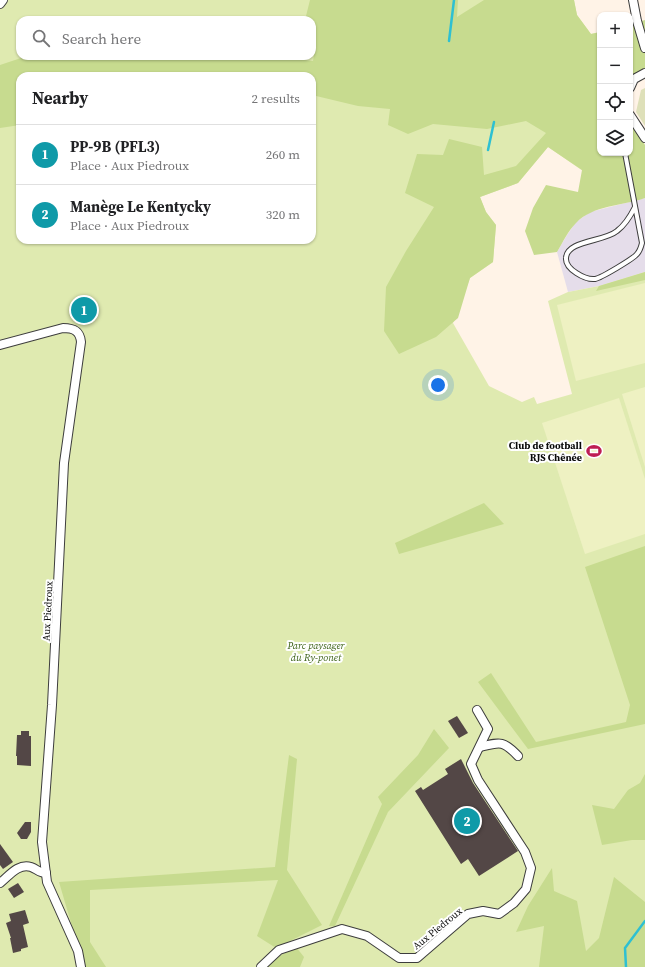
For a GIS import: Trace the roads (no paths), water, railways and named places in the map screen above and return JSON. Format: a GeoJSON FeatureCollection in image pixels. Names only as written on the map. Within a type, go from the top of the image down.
{"type":"FeatureCollection","features":[{"type":"Feature","properties":{"kind":"street"},"geometry":{"type":"LineString","coordinates":[[0,4],[2,0]]}},
{"type":"Feature","properties":{"kind":"street"},"geometry":{"type":"LineString","coordinates":[[633,0],[637,21],[645,48]]}},
{"type":"Feature","properties":{"kind":"street"},"geometry":{"type":"LineString","coordinates":[[632,84],[634,79],[645,73]]}},
{"type":"Feature","properties":{"kind":"street"},"geometry":{"type":"LineString","coordinates":[[633,120],[645,138]]}},
{"type":"Feature","properties":{"kind":"street","name":"Aux Piedroux"},"geometry":{"type":"LineString","coordinates":[[0,345],[64,328],[78,332],[82,342],[64,463],[52,705],[42,842],[47,882],[78,951],[81,967]]}},
{"type":"Feature","properties":{"kind":"street","name":"Aux Piedroux"},"geometry":{"type":"LineString","coordinates":[[261,967],[279,950],[342,929],[367,936],[399,958],[417,958],[468,914],[483,911],[499,914],[514,904],[526,889],[531,868],[525,852],[478,780],[471,764],[488,729],[477,710]]}},
{"type":"Feature","properties":{"kind":"street"},"geometry":{"type":"LineString","coordinates":[[480,747],[496,743],[508,745],[518,756]]}},
{"type":"Feature","properties":{"kind":"street"},"geometry":{"type":"LineString","coordinates":[[0,883],[13,870],[22,867],[30,867],[40,873],[46,873]]}},
{"type":"Feature","properties":{"kind":"lane"},"geometry":{"type":"LineString","coordinates":[[626,156],[642,243],[637,254],[610,272],[596,279],[590,278],[570,268],[566,262],[566,256],[568,251],[573,246],[580,243],[599,240],[617,231],[631,216],[635,207]]}},
{"type":"Feature","properties":{"kind":"waterway"},"geometry":{"type":"LineString","coordinates":[[449,41],[454,0]]}},
{"type":"Feature","properties":{"kind":"waterway"},"geometry":{"type":"LineString","coordinates":[[488,150],[494,122]]}},
{"type":"Feature","properties":{"kind":"waterway"},"geometry":{"type":"LineString","coordinates":[[626,967],[625,948],[645,921]]}},
{"type":"Feature","properties":{"kind":"place","name":"PP-9B (PFL3)"},"geometry":{"type":"Point","coordinates":[84,310]}},
{"type":"Feature","properties":{"kind":"place","name":"Club de football RJS Chênée"},"geometry":{"type":"Point","coordinates":[594,451]}},
{"type":"Feature","properties":{"kind":"place","name":"Manège Le Kentycky"},"geometry":{"type":"Point","coordinates":[467,821]}},
{"type":"Feature","properties":{"kind":"park label","name":"Parc paysager du Ry-ponet"},"geometry":{"type":"Point","coordinates":[316,650]}}]}
